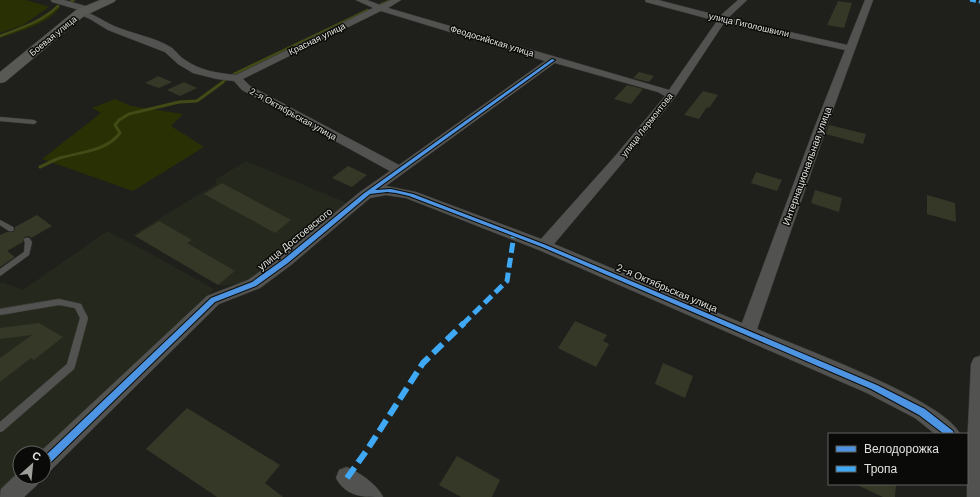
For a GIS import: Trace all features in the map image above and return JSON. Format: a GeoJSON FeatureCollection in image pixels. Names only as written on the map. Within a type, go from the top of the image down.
{"type":"FeatureCollection","features":[{"type":"Feature","properties":{"kind":"street"},"geometry":{"type":"LineString","coordinates":[[56,0],[83,11],[101,24],[168,50],[181,62],[197,71],[217,76],[237,78]]}},
{"type":"Feature","properties":{"kind":"street","name":"Боевая улица"},"geometry":{"type":"LineString","coordinates":[[0,79],[83,11],[110,0]]}},
{"type":"Feature","properties":{"kind":"street","name":"Феодосийская улица"},"geometry":{"type":"LineString","coordinates":[[360,0],[380,8],[554,60],[662,90],[671,95]]}},
{"type":"Feature","properties":{"kind":"street","name":"Красная улица"},"geometry":{"type":"LineString","coordinates":[[237,78],[397,0]]}},
{"type":"Feature","properties":{"kind":"street","name":"улица Гиголошвили"},"geometry":{"type":"LineString","coordinates":[[649,0],[722,20],[850,48]]}},
{"type":"Feature","properties":{"kind":"street","name":"улица Лермонтова"},"geometry":{"type":"LineString","coordinates":[[544,246],[620,158],[671,95],[722,20],[743,0]]}},
{"type":"Feature","properties":{"kind":"street","name":"Интернациональная улица"},"geometry":{"type":"LineString","coordinates":[[748,333],[821,126],[869,0]]}},
{"type":"Feature","properties":{"kind":"street","name":"улица Достоевского"},"geometry":{"type":"LineString","coordinates":[[52,455],[213,300],[254,284],[286,261],[365,195],[554,60]]}},
{"type":"Feature","properties":{"kind":"street","name":"2-я Октябрьская улица"},"geometry":{"type":"LineString","coordinates":[[237,78],[246,88],[399,170]]}},
{"type":"Feature","properties":{"kind":"street","name":"2-я Октябрьская улица"},"geometry":{"type":"LineString","coordinates":[[365,195],[381,190],[395,190],[544,246],[874,387],[922,412],[949,433]]}},
{"type":"Feature","properties":{"kind":"street"},"geometry":{"type":"LineString","coordinates":[[978,497],[975,452],[980,364]]}},
{"type":"Feature","properties":{"kind":"street"},"geometry":{"type":"LineString","coordinates":[[347,478],[372,497]]}},
{"type":"Feature","properties":{"kind":"street"},"geometry":{"type":"LineString","coordinates":[[9,497],[21,485]]}},
{"type":"Feature","properties":{"kind":"lane"},"geometry":{"type":"LineString","coordinates":[[0,119],[34,122]]}},
{"type":"Feature","properties":{"kind":"lane"},"geometry":{"type":"LineString","coordinates":[[0,222],[11,229]]}},
{"type":"Feature","properties":{"kind":"lane"},"geometry":{"type":"LineString","coordinates":[[0,273],[27,253],[29,242],[27,240]]}},
{"type":"Feature","properties":{"kind":"lane"},"geometry":{"type":"LineString","coordinates":[[0,312],[59,302],[78,306],[84,318],[71,366],[0,428]]}},
{"type":"Feature","properties":{"kind":"shaded area"},"geometry":{"type":"Polygon","coordinates":[[[246,161],[347,203],[261,275],[248,282],[221,286],[133,235],[216,184],[215,180],[246,161]]]}},
{"type":"Feature","properties":{"kind":"shaded area"},"geometry":{"type":"Polygon","coordinates":[[[107,231],[214,289],[52,445],[12,445],[12,485],[0,496],[0,284],[2,282],[23,290],[107,231]]]}},
{"type":"Feature","properties":{"kind":"green space"},"geometry":{"type":"Polygon","coordinates":[[[0,0],[26,0],[49,7],[23,25],[0,33],[0,0]]]}},
{"type":"Feature","properties":{"kind":"green space"},"geometry":{"type":"Polygon","coordinates":[[[60,6],[56,12],[42,22],[0,38],[0,35],[33,22],[60,6]]]}},
{"type":"Feature","properties":{"kind":"green space"},"geometry":{"type":"Polygon","coordinates":[[[115,99],[131,106],[183,114],[171,126],[204,147],[133,191],[42,159],[101,113],[92,108],[115,99]]]}},
{"type":"Feature","properties":{"kind":"building"},"geometry":{"type":"Polygon","coordinates":[[[838,1],[852,3],[844,28],[827,25],[838,1]]]}},
{"type":"Feature","properties":{"kind":"building"},"geometry":{"type":"Polygon","coordinates":[[[639,72],[654,76],[649,82],[633,78],[639,72]]]}},
{"type":"Feature","properties":{"kind":"building"},"geometry":{"type":"Polygon","coordinates":[[[158,76],[172,82],[159,88],[145,83],[158,76]]]}},
{"type":"Feature","properties":{"kind":"building"},"geometry":{"type":"Polygon","coordinates":[[[184,82],[197,88],[180,96],[167,90],[184,82]]]}},
{"type":"Feature","properties":{"kind":"building"},"geometry":{"type":"Polygon","coordinates":[[[627,85],[643,89],[631,104],[614,99],[627,85]]]}},
{"type":"Feature","properties":{"kind":"building"},"geometry":{"type":"Polygon","coordinates":[[[703,91],[718,95],[699,119],[684,115],[703,91]]]}},
{"type":"Feature","properties":{"kind":"building"},"geometry":{"type":"Polygon","coordinates":[[[829,125],[866,134],[863,144],[826,134],[829,125]]]}},
{"type":"Feature","properties":{"kind":"building"},"geometry":{"type":"Polygon","coordinates":[[[348,166],[367,175],[352,187],[332,178],[348,166]]]}},
{"type":"Feature","properties":{"kind":"building"},"geometry":{"type":"Polygon","coordinates":[[[756,172],[782,180],[777,191],[751,183],[756,172]]]}},
{"type":"Feature","properties":{"kind":"building"},"geometry":{"type":"Polygon","coordinates":[[[222,183],[291,220],[275,233],[204,194],[222,183]]]}},
{"type":"Feature","properties":{"kind":"building"},"geometry":{"type":"Polygon","coordinates":[[[815,190],[842,198],[839,212],[811,203],[815,190]]]}},
{"type":"Feature","properties":{"kind":"building"},"geometry":{"type":"Polygon","coordinates":[[[927,195],[955,203],[956,222],[927,214],[927,195]]]}},
{"type":"Feature","properties":{"kind":"building"},"geometry":{"type":"Polygon","coordinates":[[[37,215],[52,226],[31,238],[29,236],[24,237],[23,242],[7,251],[15,257],[0,267],[0,235],[7,232],[13,232],[15,227],[37,215]]]}},
{"type":"Feature","properties":{"kind":"building"},"geometry":{"type":"Polygon","coordinates":[[[159,221],[192,240],[187,243],[235,271],[218,285],[135,236],[159,221]]]}},
{"type":"Feature","properties":{"kind":"building"},"geometry":{"type":"Polygon","coordinates":[[[575,321],[607,335],[603,341],[609,344],[596,367],[558,348],[575,321]]]}},
{"type":"Feature","properties":{"kind":"building"},"geometry":{"type":"Polygon","coordinates":[[[39,323],[63,337],[34,360],[31,358],[0,382],[0,358],[32,335],[0,339],[0,328],[39,323]]]}},
{"type":"Feature","properties":{"kind":"building"},"geometry":{"type":"Polygon","coordinates":[[[663,363],[693,376],[685,398],[655,384],[663,363]]]}},
{"type":"Feature","properties":{"kind":"building"},"geometry":{"type":"Polygon","coordinates":[[[187,408],[280,465],[265,483],[283,497],[217,497],[146,449],[187,408]]]}},
{"type":"Feature","properties":{"kind":"building"},"geometry":{"type":"Polygon","coordinates":[[[457,456],[500,480],[492,497],[461,497],[439,485],[457,456]]]}},
{"type":"Feature","properties":{"kind":"building"},"geometry":{"type":"Polygon","coordinates":[[[857,485],[896,485],[895,497],[883,497],[857,485]]]}},
{"type":"Feature","properties":{"kind":"waterway"},"geometry":{"type":"LineString","coordinates":[[68,3],[74,0]]}},
{"type":"Feature","properties":{"kind":"waterway"},"geometry":{"type":"LineString","coordinates":[[380,5],[391,0]]}},
{"type":"Feature","properties":{"kind":"waterway"},"geometry":{"type":"LineString","coordinates":[[0,36],[38,20],[52,12],[58,6]]}},
{"type":"Feature","properties":{"kind":"waterway"},"geometry":{"type":"LineString","coordinates":[[234,74],[368,10]]}},
{"type":"Feature","properties":{"kind":"waterway"},"geometry":{"type":"LineString","coordinates":[[221,83],[227,79]]}},
{"type":"Feature","properties":{"kind":"waterway"},"geometry":{"type":"LineString","coordinates":[[40,167],[57,159],[93,150],[108,144],[120,133],[115,125],[119,120],[129,114],[179,102],[197,101],[223,82]]}},
{"type":"Feature","properties":{"kind":"marked path"},"geometry":{"type":"LineString","coordinates":[[970,0],[980,2]]}},
{"type":"Feature","properties":{"kind":"marked path"},"geometry":{"type":"LineString","coordinates":[[347,478],[367,450],[423,363],[507,281],[514,235]]}},
{"type":"Feature","properties":{"kind":"cycle path"},"geometry":{"type":"LineString","coordinates":[[52,455],[213,300],[254,284],[286,261],[365,195],[553,60]]}},
{"type":"Feature","properties":{"kind":"cycle path"},"geometry":{"type":"LineString","coordinates":[[371,193],[387,190],[411,195],[544,246],[874,387],[922,412],[949,433]]}}]}
